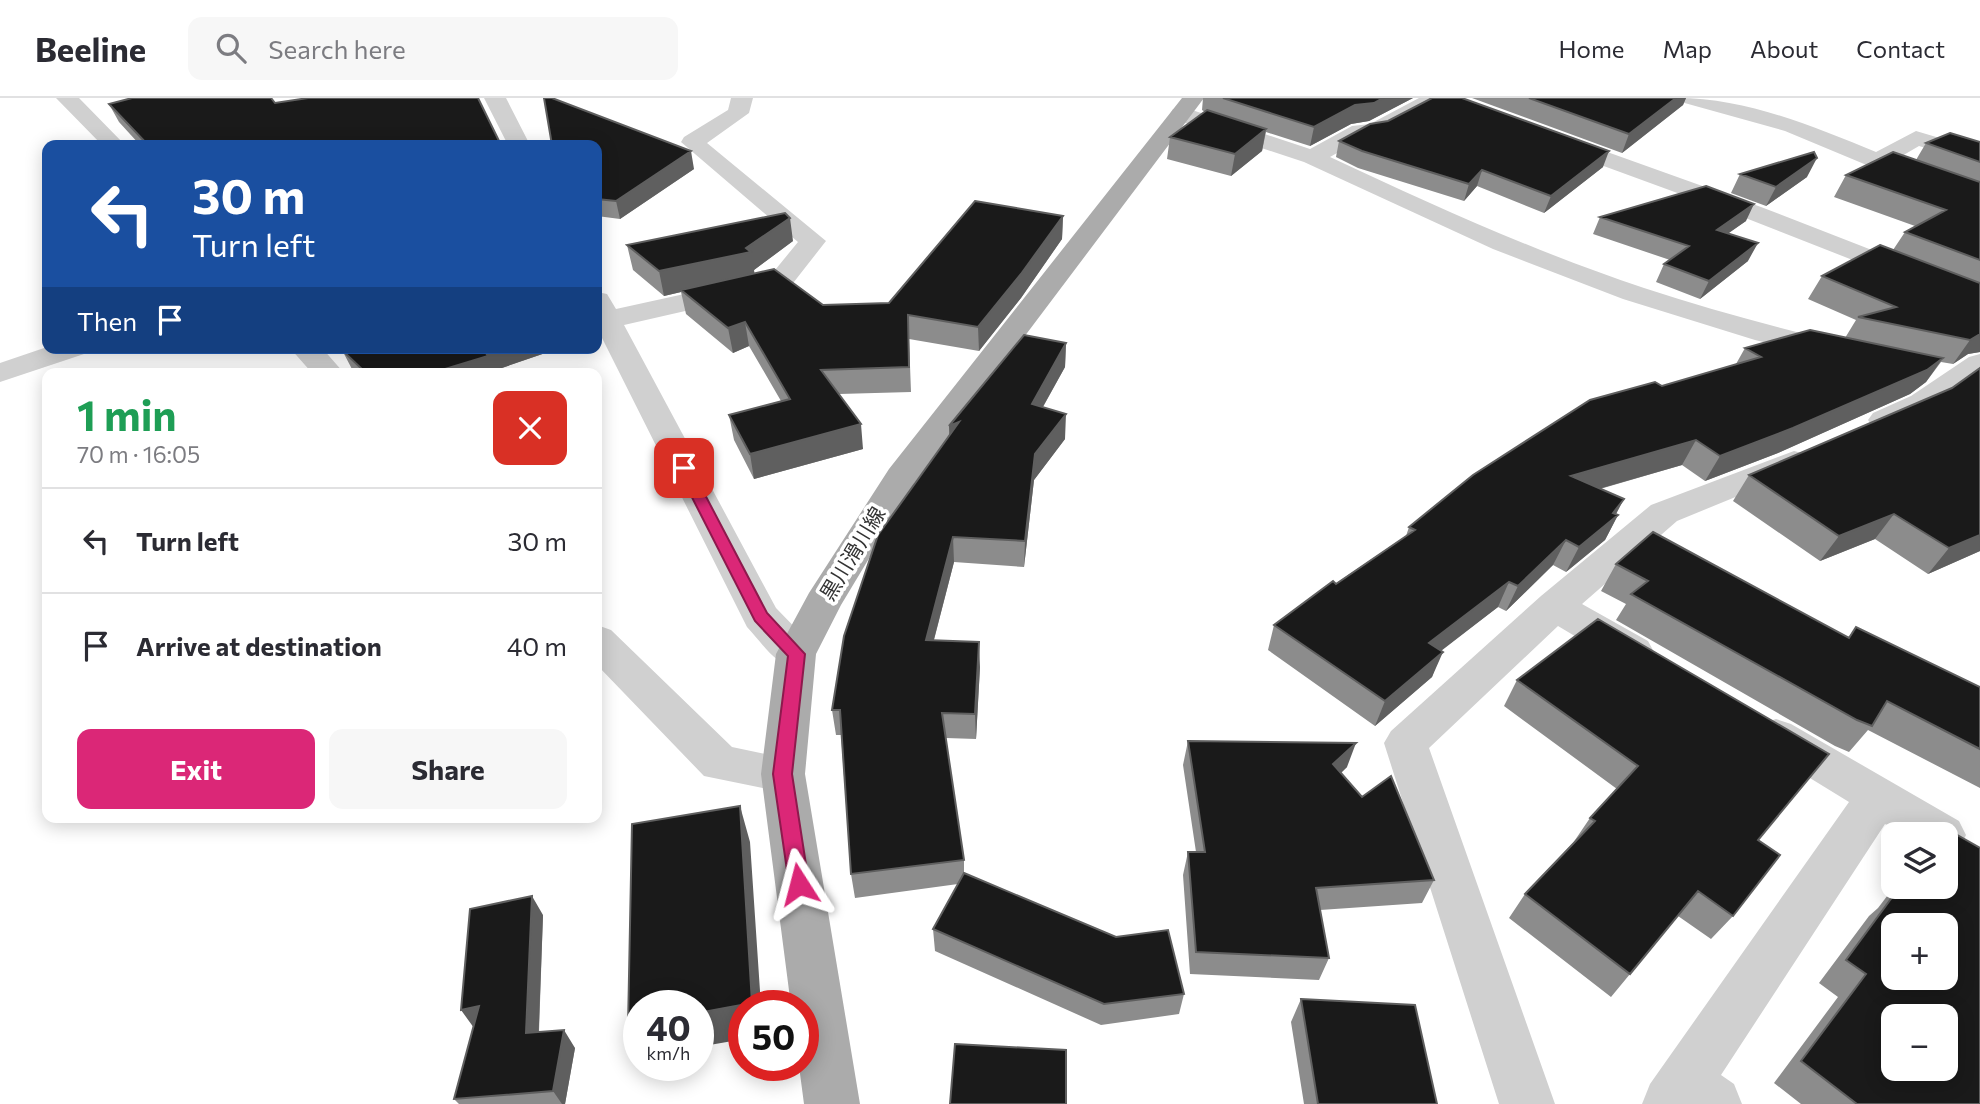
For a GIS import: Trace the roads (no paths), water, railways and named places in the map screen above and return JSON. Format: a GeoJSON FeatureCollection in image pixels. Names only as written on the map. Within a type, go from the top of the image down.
{"type":"FeatureCollection","features":[{"type":"Feature","properties":{"kind":"main road","name":"黒川滑川線"},"geometry":{"type":"LineString","coordinates":[[832,1104],[783,774],[796,654],[823,603],[901,477],[1187,106]]}},
{"type":"Feature","properties":{"kind":"street"},"geometry":{"type":"LineString","coordinates":[[67,98],[109,140]]}},
{"type":"Feature","properties":{"kind":"street"},"geometry":{"type":"LineString","coordinates":[[495,98],[516,140]]}},
{"type":"Feature","properties":{"kind":"street"},"geometry":{"type":"LineString","coordinates":[[742,98],[738,113],[692,142],[813,241],[780,281],[602,310],[761,617],[796,654]]}},
{"type":"Feature","properties":{"kind":"street"},"geometry":{"type":"LineString","coordinates":[[1688,98],[1793,126],[1980,200]]}},
{"type":"Feature","properties":{"kind":"street"},"geometry":{"type":"LineString","coordinates":[[1312,157],[1360,131],[1375,130],[1446,100]]}},
{"type":"Feature","properties":{"kind":"street"},"geometry":{"type":"LineString","coordinates":[[1187,106],[1312,157],[1405,201],[1626,291],[1700,317],[1855,355]]}},
{"type":"Feature","properties":{"kind":"street"},"geometry":{"type":"LineString","coordinates":[[1535,133],[1752,212],[1980,302]]}},
{"type":"Feature","properties":{"kind":"street"},"geometry":{"type":"LineString","coordinates":[[1877,161],[1916,138],[1980,157]]}},
{"type":"Feature","properties":{"kind":"street"},"geometry":{"type":"LineString","coordinates":[[0,373],[55,354]]}},
{"type":"Feature","properties":{"kind":"street"},"geometry":{"type":"LineString","coordinates":[[311,354],[324,368]]}},
{"type":"Feature","properties":{"kind":"street"},"geometry":{"type":"LineString","coordinates":[[1919,369],[1973,374]]}},
{"type":"Feature","properties":{"kind":"street"},"geometry":{"type":"LineString","coordinates":[[1527,1104],[1406,743],[1555,606],[1664,513],[1922,403],[1973,374]]}},
{"type":"Feature","properties":{"kind":"street"},"geometry":{"type":"LineString","coordinates":[[1555,606],[1663,670]]}},
{"type":"Feature","properties":{"kind":"street"},"geometry":{"type":"LineString","coordinates":[[602,645],[720,763],[783,774]]}},
{"type":"Feature","properties":{"kind":"street"},"geometry":{"type":"LineString","coordinates":[[1746,719],[1922,822]]}},
{"type":"Feature","properties":{"kind":"street"},"geometry":{"type":"LineString","coordinates":[[1690,1097],[1878,796]]}},
{"type":"Feature","properties":{"kind":"street"},"geometry":{"type":"LineString","coordinates":[[1958,844],[1980,857]]}}]}
